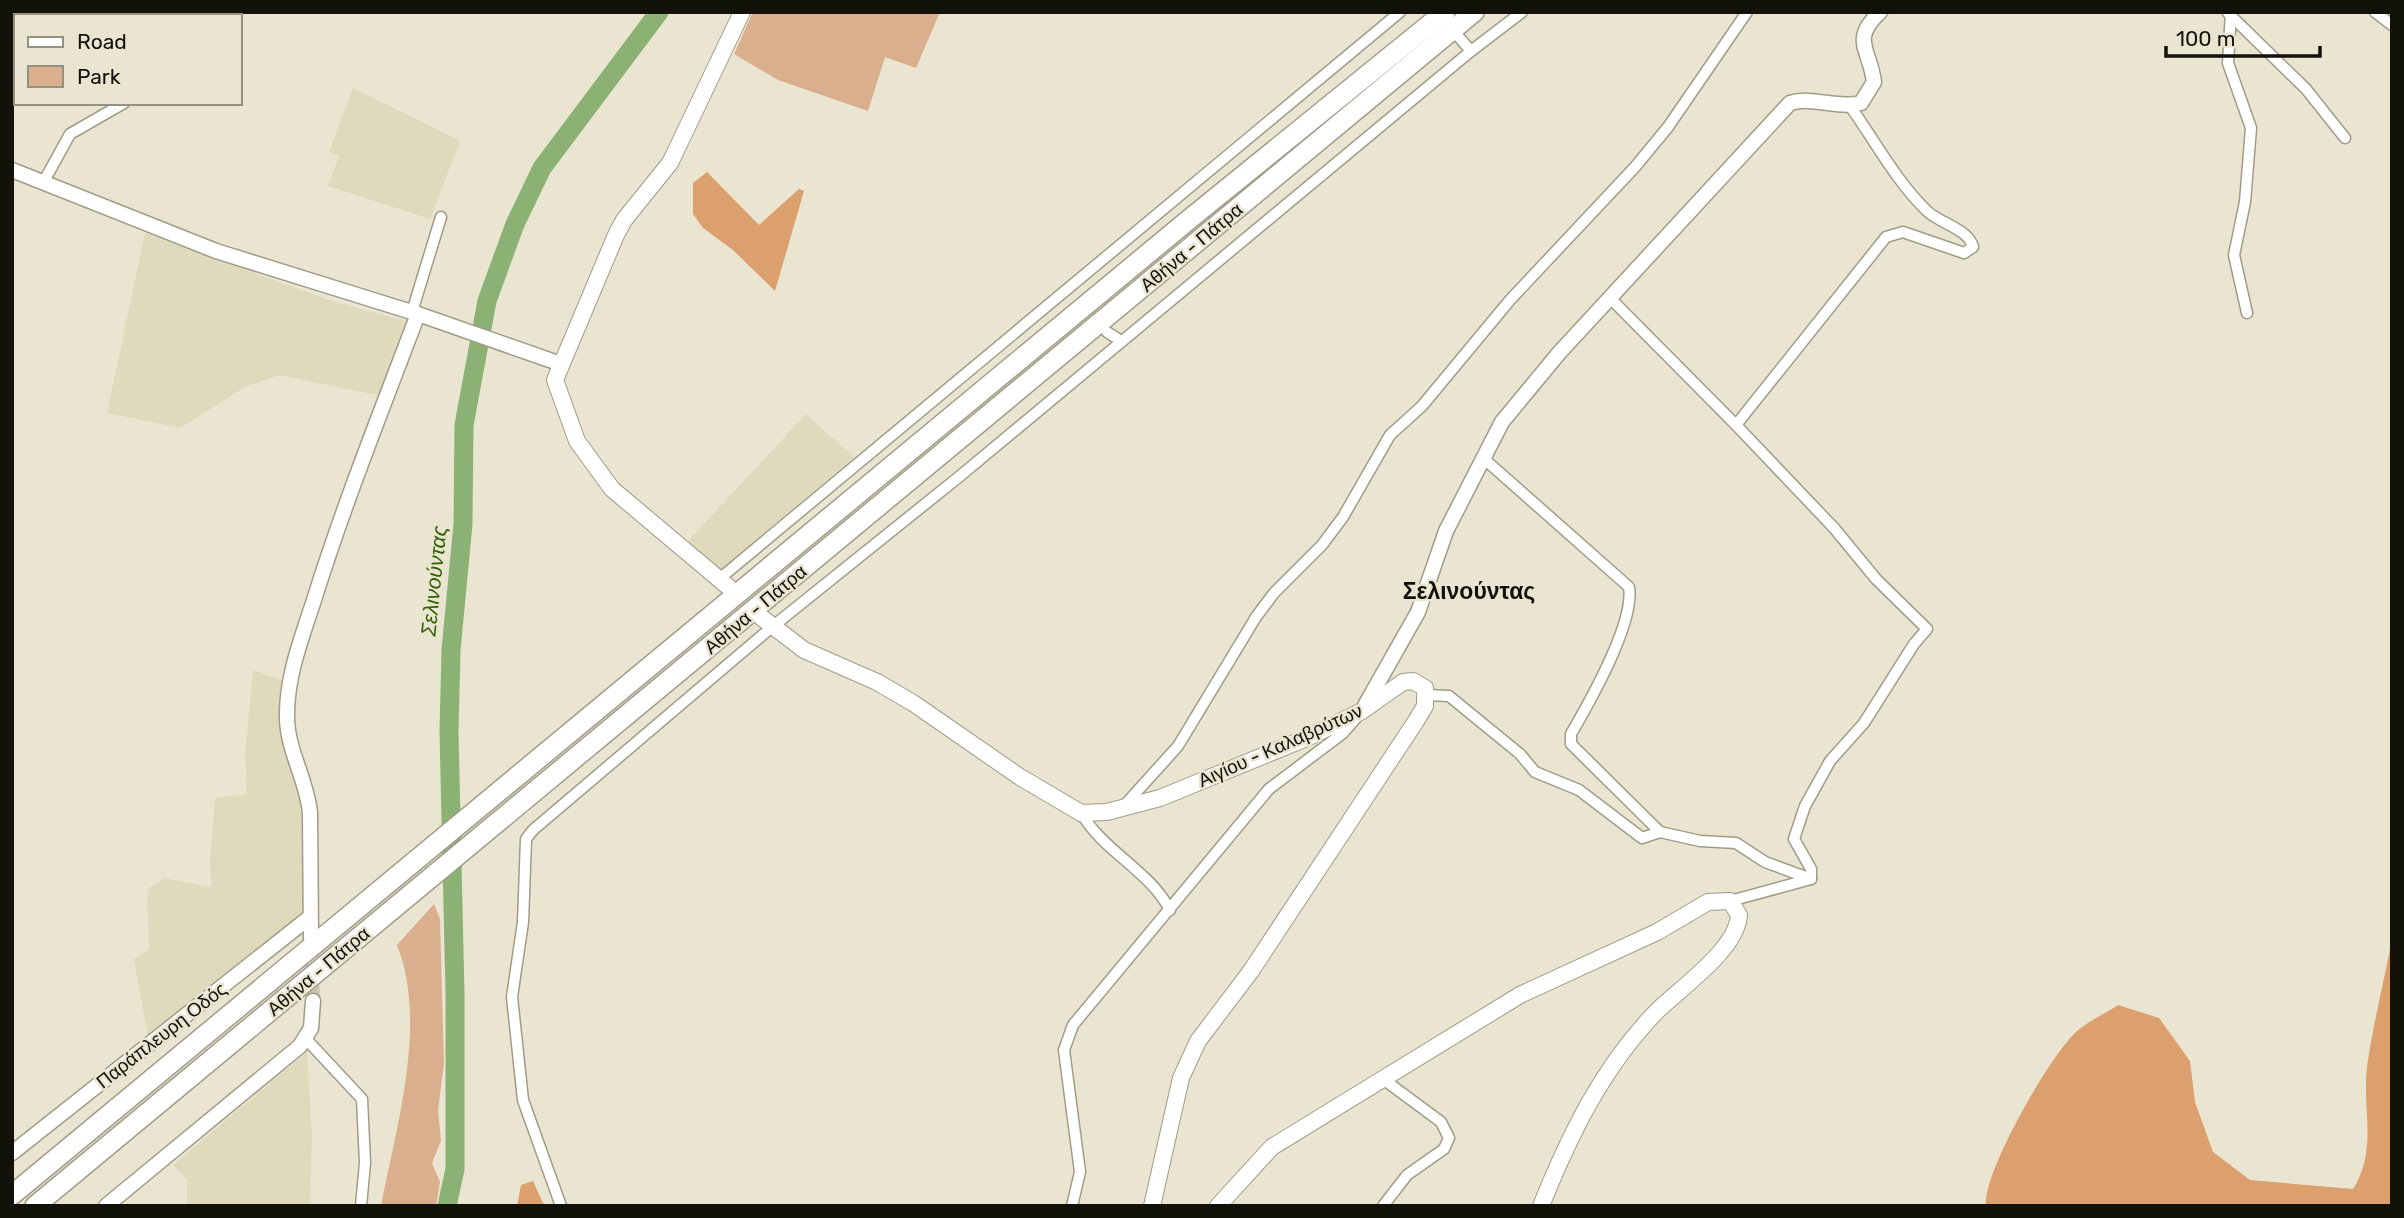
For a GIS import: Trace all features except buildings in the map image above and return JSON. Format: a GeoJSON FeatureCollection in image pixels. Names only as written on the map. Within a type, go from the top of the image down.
{"type":"FeatureCollection","features":[{"type":"Feature","properties":{"kind":"highway"},"geometry":{"type":"LineString","coordinates":[[1400,48],[1428,12]]}},
{"type":"Feature","properties":{"kind":"highway","name":"Αθήνα - Πάτρα"},"geometry":{"type":"LineString","coordinates":[[12,1195],[1192,216],[1445,12]]}},
{"type":"Feature","properties":{"kind":"highway","name":"Αθήνα - Πάτρα"},"geometry":{"type":"LineString","coordinates":[[35,1206],[1474,12]]}},
{"type":"Feature","properties":{"kind":"main road"},"geometry":{"type":"LineString","coordinates":[[732,590],[612,489],[577,441],[555,387],[561,363],[616,235],[624,220],[670,163],[742,12]]}},
{"type":"Feature","properties":{"kind":"main road"},"geometry":{"type":"LineString","coordinates":[[767,622],[804,650],[877,682],[914,703],[1020,777],[1081,813]]}},
{"type":"Feature","properties":{"kind":"main road","name":"Αιγίου - Καλαβρύτων"},"geometry":{"type":"LineString","coordinates":[[1081,813],[1122,808],[1160,798],[1309,737],[1362,711],[1403,682],[1413,681],[1424,688],[1427,695]]}},
{"type":"Feature","properties":{"kind":"main road"},"geometry":{"type":"LineString","coordinates":[[1152,1206],[1181,1078],[1198,1041],[1278,930],[1416,721],[1427,695]]}},
{"type":"Feature","properties":{"kind":"main road"},"geometry":{"type":"LineString","coordinates":[[1218,1206],[1272,1147],[1540,985],[1657,932],[1708,902],[1730,901],[1739,915],[1734,936],[1657,1012],[1617,1058],[1572,1133],[1541,1206]]}},
{"type":"Feature","properties":{"kind":"street"},"geometry":{"type":"LineString","coordinates":[[718,580],[1400,12]]}},
{"type":"Feature","properties":{"kind":"street"},"geometry":{"type":"LineString","coordinates":[[561,1206],[523,1100],[512,997],[523,922],[526,839],[540,823],[767,622],[1121,341],[1471,51],[1522,12]]}},
{"type":"Feature","properties":{"kind":"street"},"geometry":{"type":"LineString","coordinates":[[1122,808],[1178,746],[1256,617],[1274,593],[1322,545],[1343,517],[1390,435],[1422,406],[1510,300],[1636,167],[1668,127],[1747,12]]}},
{"type":"Feature","properties":{"kind":"street"},"geometry":{"type":"LineString","coordinates":[[1072,1206],[1080,1172],[1065,1059],[1066,1039],[1093,998],[1170,910],[1269,789],[1343,733],[1362,711],[1418,612],[1446,531],[1482,457],[1502,422],[1524,392],[1790,103],[1799,100],[1850,106],[1861,103],[1872,87],[1873,75],[1863,36],[1868,24],[1880,12]]}},
{"type":"Feature","properties":{"kind":"street"},"geometry":{"type":"LineString","coordinates":[[2375,12],[2392,25]]}},
{"type":"Feature","properties":{"kind":"street"},"geometry":{"type":"LineString","coordinates":[[2230,14],[2306,89],[2345,138]]}},
{"type":"Feature","properties":{"kind":"street"},"geometry":{"type":"LineString","coordinates":[[2230,14],[2228,63],[2251,128],[2245,202],[2234,255],[2247,313]]}},
{"type":"Feature","properties":{"kind":"street"},"geometry":{"type":"LineString","coordinates":[[1457,35],[1471,51]]}},
{"type":"Feature","properties":{"kind":"street"},"geometry":{"type":"LineString","coordinates":[[43,183],[70,134],[121,105]]}},
{"type":"Feature","properties":{"kind":"street"},"geometry":{"type":"LineString","coordinates":[[1736,425],[1886,237],[1903,232],[1964,253],[1973,247],[1968,237],[1935,218],[1921,205],[1892,169],[1850,106]]}},
{"type":"Feature","properties":{"kind":"street"},"geometry":{"type":"LineString","coordinates":[[12,170],[216,251],[437,320],[561,363]]}},
{"type":"Feature","properties":{"kind":"street"},"geometry":{"type":"LineString","coordinates":[[311,938],[308,794],[289,738],[289,690],[324,568],[415,313],[441,217]]}},
{"type":"Feature","properties":{"kind":"street"},"geometry":{"type":"LineString","coordinates":[[1611,299],[1736,425],[1834,528],[1876,579],[1927,629],[1864,723],[1838,749],[1805,806],[1794,839],[1812,872],[1811,878]]}},
{"type":"Feature","properties":{"kind":"street"},"geometry":{"type":"LineString","coordinates":[[1054,301],[1070,312]]}},
{"type":"Feature","properties":{"kind":"street"},"geometry":{"type":"LineString","coordinates":[[1107,332],[1121,341]]}},
{"type":"Feature","properties":{"kind":"street"},"geometry":{"type":"LineString","coordinates":[[1482,457],[1629,587],[1628,604],[1607,672],[1569,740],[1660,832]]}},
{"type":"Feature","properties":{"kind":"street"},"geometry":{"type":"LineString","coordinates":[[1427,695],[1449,696],[1520,754],[1535,772],[1579,790],[1642,838],[1660,832],[1700,841],[1736,843],[1765,862],[1811,878]]}},
{"type":"Feature","properties":{"kind":"street"},"geometry":{"type":"LineString","coordinates":[[1081,813],[1114,852],[1152,883],[1170,910]]}},
{"type":"Feature","properties":{"kind":"street"},"geometry":{"type":"LineString","coordinates":[[1730,901],[1811,878]]}},
{"type":"Feature","properties":{"kind":"street","name":"Παράπλευρη Οδός"},"geometry":{"type":"LineString","coordinates":[[12,1153],[310,917]]}},
{"type":"Feature","properties":{"kind":"street"},"geometry":{"type":"LineString","coordinates":[[106,1206],[306,1039],[311,1028],[313,1001]]}},
{"type":"Feature","properties":{"kind":"street"},"geometry":{"type":"LineString","coordinates":[[306,1039],[362,1099],[365,1163],[361,1206]]}},
{"type":"Feature","properties":{"kind":"street"},"geometry":{"type":"LineString","coordinates":[[1383,1079],[1441,1122],[1449,1138],[1444,1149],[1407,1175],[1383,1206]]}},
{"type":"Feature","properties":{"kind":"street"},"geometry":{"type":"LineString","coordinates":[[1146,1206],[1157,1188]]}},
{"type":"Feature","properties":{"kind":"shaded area"},"geometry":{"type":"Polygon","coordinates":[[[353,88],[460,141],[430,219],[328,186],[339,156],[329,152],[353,88]]]}},
{"type":"Feature","properties":{"kind":"shaded area"},"geometry":{"type":"Polygon","coordinates":[[[707,172],[759,225],[799,189],[804,191],[775,291],[733,250],[703,228],[693,214],[693,183],[707,172]]]}},
{"type":"Feature","properties":{"kind":"shaded area"},"geometry":{"type":"Polygon","coordinates":[[[145,233],[329,300],[408,322],[381,396],[279,375],[245,387],[180,428],[107,413],[145,233]]]}},
{"type":"Feature","properties":{"kind":"shaded area"},"geometry":{"type":"Polygon","coordinates":[[[806,414],[854,457],[719,571],[687,542],[806,414]]]}},
{"type":"Feature","properties":{"kind":"shaded area"},"geometry":{"type":"Polygon","coordinates":[[[253,670],[286,682],[303,785],[306,912],[148,1037],[134,959],[149,949],[149,888],[164,878],[211,887],[210,858],[215,798],[247,794],[245,753],[253,670]]]}},
{"type":"Feature","properties":{"kind":"shaded area"},"geometry":{"type":"Polygon","coordinates":[[[2392,939],[2392,1206],[1986,1206],[1988,1190],[2006,1142],[2051,1063],[2077,1031],[2118,1005],[2159,1018],[2190,1061],[2195,1102],[2213,1152],[2250,1180],[2353,1189],[2365,1159],[2368,1129],[2367,1067],[2392,939]]]}},
{"type":"Feature","properties":{"kind":"shaded area"},"geometry":{"type":"Polygon","coordinates":[[[307,1052],[312,1136],[310,1206],[187,1206],[187,1180],[173,1165],[307,1052]]]}},
{"type":"Feature","properties":{"kind":"shaded area"},"geometry":{"type":"Polygon","coordinates":[[[533,1181],[543,1203],[548,1206],[517,1206],[521,1185],[533,1181]]]}},
{"type":"Feature","properties":{"kind":"green space"},"geometry":{"type":"Polygon","coordinates":[[[753,12],[940,12],[916,68],[885,57],[868,111],[778,80],[734,54],[753,12]]]}},
{"type":"Feature","properties":{"kind":"green space"},"geometry":{"type":"Polygon","coordinates":[[[434,904],[440,919],[444,1063],[438,1110],[441,1141],[432,1163],[440,1182],[436,1206],[381,1206],[401,1109],[410,1041],[406,975],[397,945],[434,904]]]}},
{"type":"Feature","properties":{"kind":"waterway","name":"Σελινούντας"},"geometry":{"type":"LineString","coordinates":[[447,1206],[455,1169],[455,994],[449,731],[451,650],[463,524],[464,425],[487,301],[515,224],[542,168],[659,12]]}},
{"type":"Feature","properties":{"kind":"tunnel"},"geometry":{"type":"LineString","coordinates":[[311,943],[313,1001]]}},
{"type":"Feature","properties":{"kind":"district","name":"Σελινούντας"},"geometry":{"type":"Point","coordinates":[1469,591]}}]}
